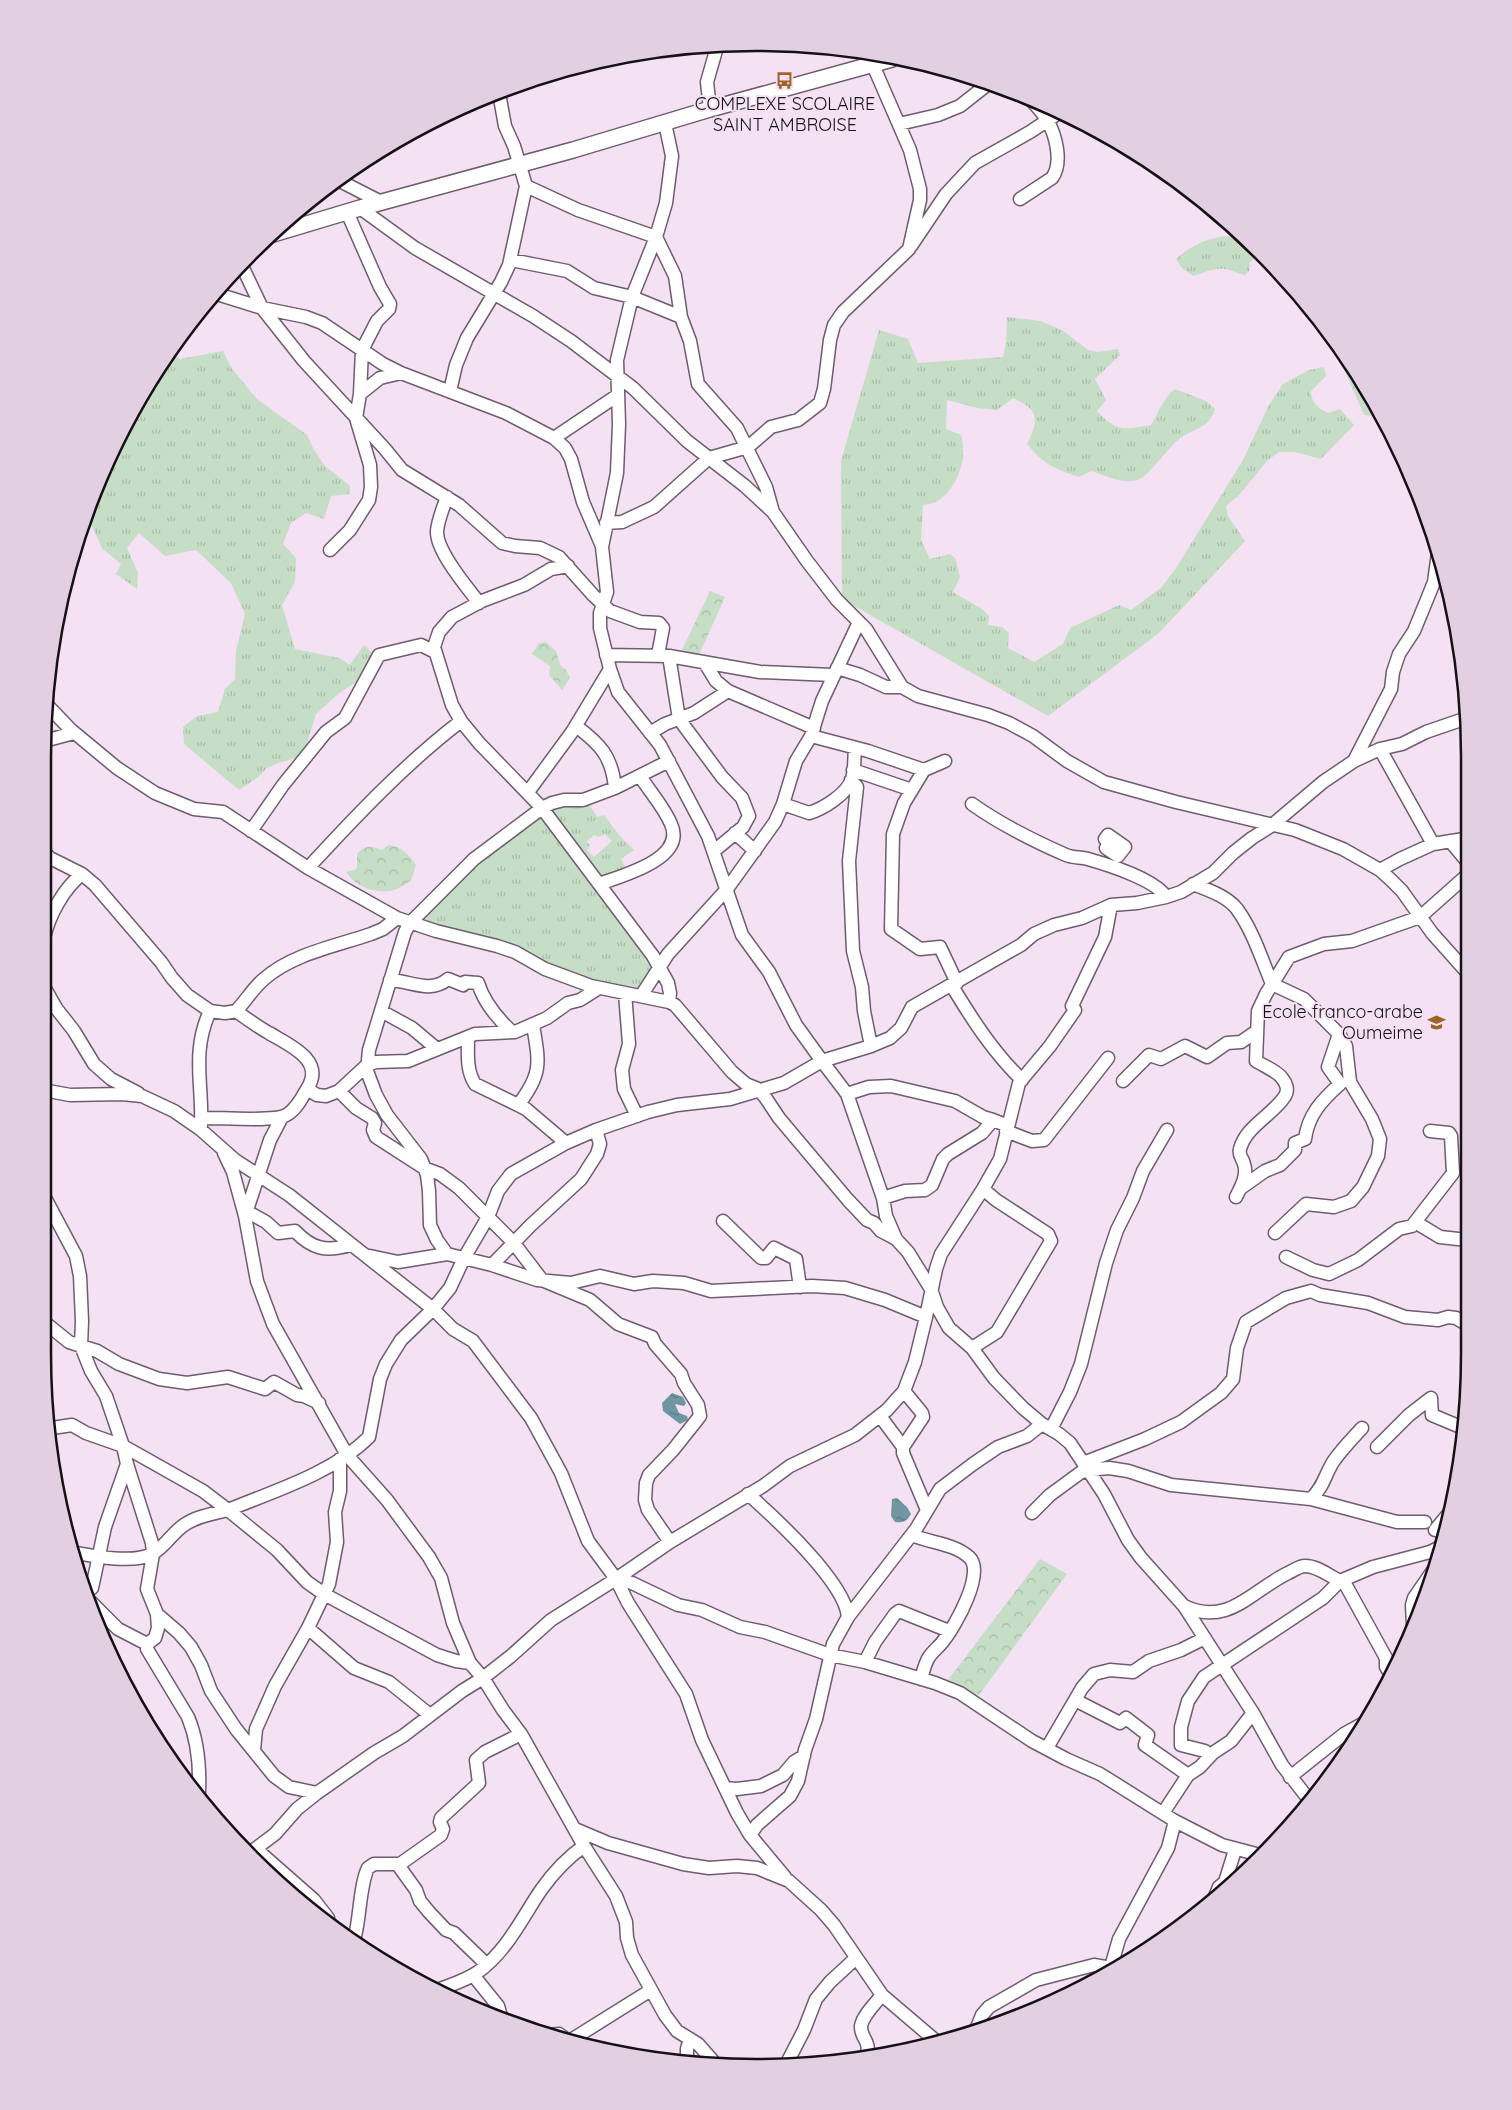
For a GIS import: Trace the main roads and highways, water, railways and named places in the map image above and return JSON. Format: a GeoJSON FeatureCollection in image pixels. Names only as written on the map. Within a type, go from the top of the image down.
{"type":"FeatureCollection","features":[{"type":"Feature","properties":{"kind":"water"},"geometry":{"type":"Polygon","coordinates":[[[672,1393],[683,1397],[686,1403],[684,1406],[675,1404],[679,1413],[687,1416],[688,1420],[680,1424],[663,1411],[662,1403],[672,1393]]]}},
{"type":"Feature","properties":{"kind":"water"},"geometry":{"type":"Polygon","coordinates":[[[897,1498],[907,1507],[911,1514],[903,1522],[895,1522],[891,1516],[892,1499],[897,1498]]]}},
{"type":"Feature","properties":{"kind":"place","name":"COMPLEXE SCOLAIRE SAINT AMBROISE"},"geometry":{"type":"Point","coordinates":[785,81]}},
{"type":"Feature","properties":{"kind":"place","name":"Ecole franco-arabe Oumeime"},"geometry":{"type":"Point","coordinates":[1437,1022]}}]}
